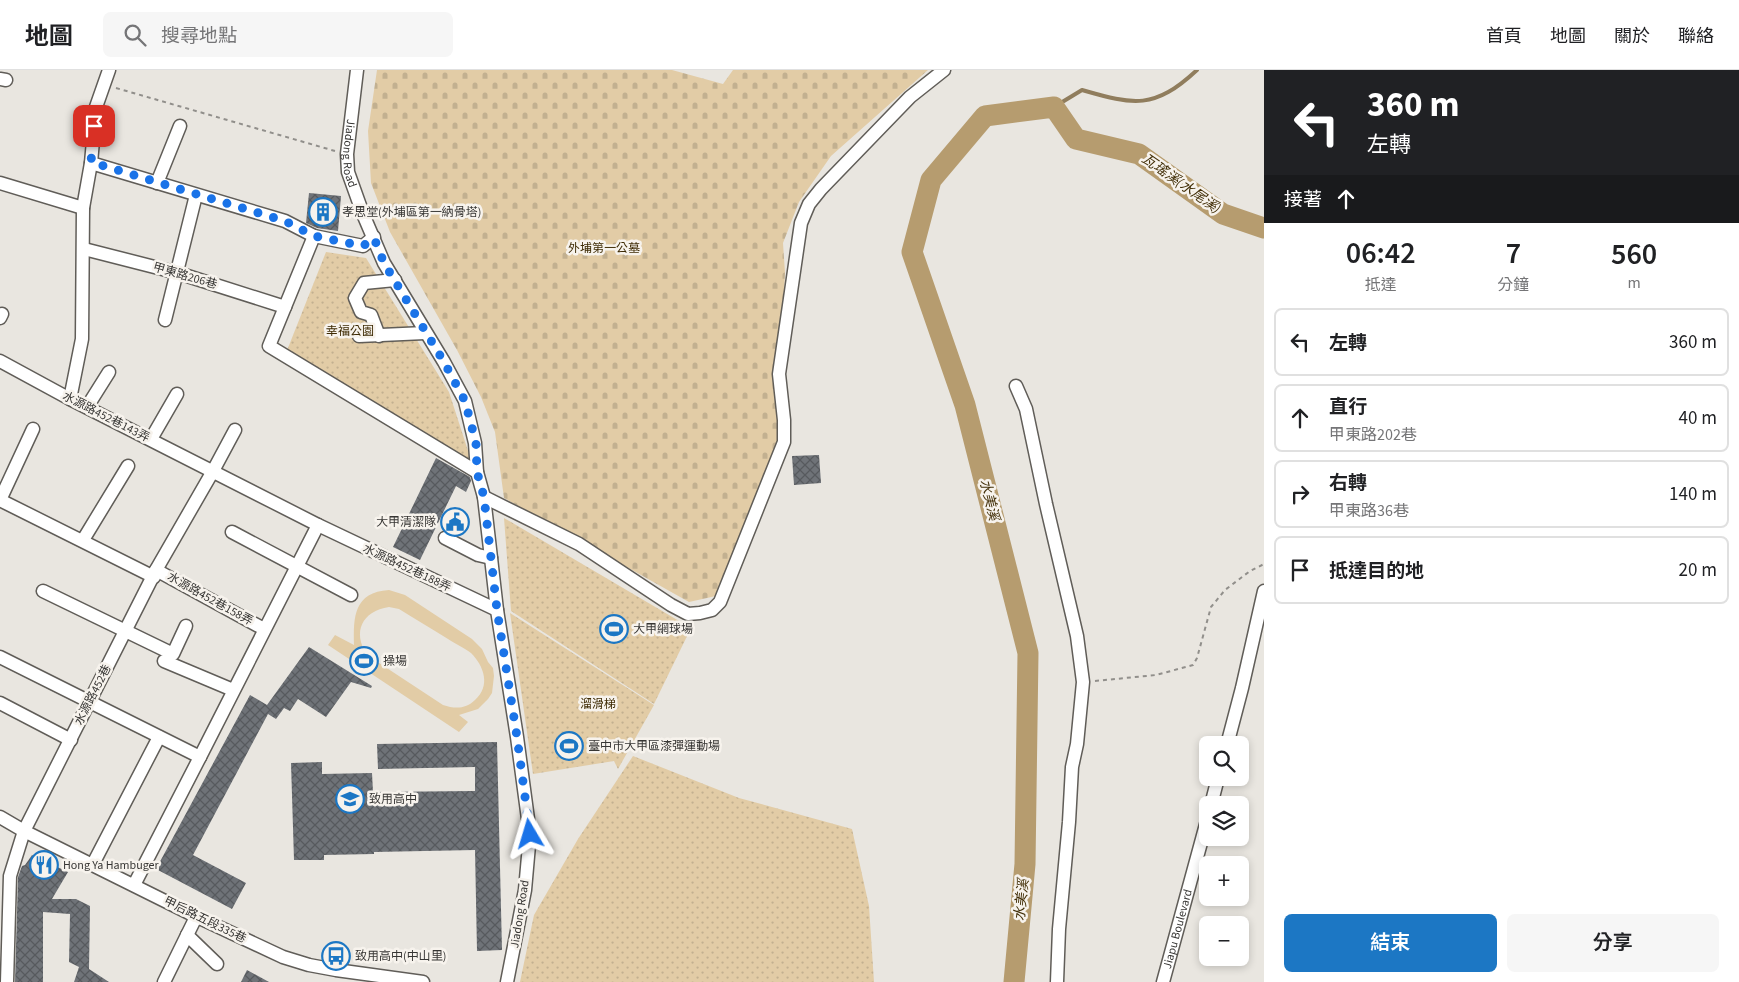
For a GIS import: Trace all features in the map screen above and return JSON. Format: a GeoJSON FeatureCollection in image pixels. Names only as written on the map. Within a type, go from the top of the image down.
{"type":"FeatureCollection","features":[{"type":"Feature","properties":{"kind":"street"},"geometry":{"type":"LineString","coordinates":[[70,399],[82,339],[83,208],[91,162],[96,107],[109,70]]}},
{"type":"Feature","properties":{"kind":"street","name":"Jiadong Road"},"geometry":{"type":"LineString","coordinates":[[357,70],[347,154],[348,172],[363,214],[384,263],[444,362],[465,401],[476,443],[477,472],[484,497],[497,610],[530,834],[524,897],[507,982]]}},
{"type":"Feature","properties":{"kind":"street"},"geometry":{"type":"LineString","coordinates":[[484,497],[579,544],[671,605],[688,614],[700,614],[712,610],[720,602],[784,442],[784,420],[779,374],[801,223],[809,204],[821,189],[910,97],[944,70]]}},
{"type":"Feature","properties":{"kind":"street"},"geometry":{"type":"LineString","coordinates":[[157,184],[180,126]]}},
{"type":"Feature","properties":{"kind":"street"},"geometry":{"type":"LineString","coordinates":[[91,162],[157,184],[285,221],[314,236],[363,246],[374,238]]}},
{"type":"Feature","properties":{"kind":"street"},"geometry":{"type":"LineString","coordinates":[[0,183],[83,208]]}},
{"type":"Feature","properties":{"kind":"street"},"geometry":{"type":"LineString","coordinates":[[165,320],[196,195]]}},
{"type":"Feature","properties":{"kind":"street"},"geometry":{"type":"LineString","coordinates":[[314,236],[269,346],[477,472]]}},
{"type":"Feature","properties":{"kind":"street","name":"甲東路206巷"},"geometry":{"type":"LineString","coordinates":[[84,249],[178,273],[284,307]]}},
{"type":"Feature","properties":{"kind":"street"},"geometry":{"type":"LineString","coordinates":[[379,336],[371,316],[361,312],[355,298],[364,283],[395,280]]}},
{"type":"Feature","properties":{"kind":"street"},"geometry":{"type":"LineString","coordinates":[[359,336],[425,333]]}},
{"type":"Feature","properties":{"kind":"street","name":"水源路452巷143弄"},"geometry":{"type":"LineString","coordinates":[[0,361],[70,399],[213,471]]}},
{"type":"Feature","properties":{"kind":"street"},"geometry":{"type":"LineString","coordinates":[[87,407],[109,372]]}},
{"type":"Feature","properties":{"kind":"street"},"geometry":{"type":"LineString","coordinates":[[1016,386],[1026,409],[1077,636],[1083,682],[1077,744],[1072,767],[1059,929],[1057,982]]}},
{"type":"Feature","properties":{"kind":"street"},"geometry":{"type":"LineString","coordinates":[[151,439],[177,394]]}},
{"type":"Feature","properties":{"kind":"street"},"geometry":{"type":"LineString","coordinates":[[0,500],[33,429]]}},
{"type":"Feature","properties":{"kind":"street","name":"水源路452巷"},"geometry":{"type":"LineString","coordinates":[[7,982],[4,926],[5,884],[10,876],[24,831],[155,573],[234,430]]}},
{"type":"Feature","properties":{"kind":"street"},"geometry":{"type":"LineString","coordinates":[[83,540],[128,466]]}},
{"type":"Feature","properties":{"kind":"street","name":"水源路452巷188弄"},"geometry":{"type":"LineString","coordinates":[[213,471],[318,525],[497,610]]}},
{"type":"Feature","properties":{"kind":"street","name":"水源路452巷158弄"},"geometry":{"type":"LineString","coordinates":[[0,500],[155,573],[264,629]]}},
{"type":"Feature","properties":{"kind":"street"},"geometry":{"type":"LineString","coordinates":[[298,568],[318,525]]}},
{"type":"Feature","properties":{"kind":"street"},"geometry":{"type":"LineString","coordinates":[[232,532],[351,595]]}},
{"type":"Feature","properties":{"kind":"street"},"geometry":{"type":"LineString","coordinates":[[444,538],[478,555],[490,558]]}},
{"type":"Feature","properties":{"kind":"street","name":"水源路452巷158弄"},"geometry":{"type":"LineString","coordinates":[[134,885],[264,629],[298,568]]}},
{"type":"Feature","properties":{"kind":"street"},"geometry":{"type":"LineString","coordinates":[[43,591],[173,654],[186,626]]}},
{"type":"Feature","properties":{"kind":"street"},"geometry":{"type":"LineString","coordinates":[[1229,736],[1264,591]]}},
{"type":"Feature","properties":{"kind":"street"},"geometry":{"type":"LineString","coordinates":[[0,657],[200,757]]}},
{"type":"Feature","properties":{"kind":"street"},"geometry":{"type":"LineString","coordinates":[[164,661],[233,690]]}},
{"type":"Feature","properties":{"kind":"street"},"geometry":{"type":"LineString","coordinates":[[0,703],[71,740]]}},
{"type":"Feature","properties":{"kind":"street"},"geometry":{"type":"LineString","coordinates":[[93,864],[159,736]]}},
{"type":"Feature","properties":{"kind":"street","name":"甲后路五段335巷"},"geometry":{"type":"LineString","coordinates":[[0,817],[24,831],[196,917],[283,957],[309,965],[336,970],[423,982]]}},
{"type":"Feature","properties":{"kind":"street","name":"Jiapu Boulevard"},"geometry":{"type":"LineString","coordinates":[[1163,982],[1200,846]]}},
{"type":"Feature","properties":{"kind":"street"},"geometry":{"type":"LineString","coordinates":[[164,982],[196,917]]}},
{"type":"Feature","properties":{"kind":"street"},"geometry":{"type":"LineString","coordinates":[[187,935],[217,964]]}},
{"type":"Feature","properties":{"kind":"path"},"geometry":{"type":"LineString","coordinates":[[104,85],[347,154]]}},
{"type":"Feature","properties":{"kind":"path"},"geometry":{"type":"LineString","coordinates":[[1083,682],[1156,675],[1193,665],[1197,658],[1211,607],[1225,590],[1250,570],[1264,564]]}},
{"type":"Feature","properties":{"kind":"green space","name":"外埔第一公墓"},"geometry":{"type":"Polygon","coordinates":[[[377,70],[672,70],[723,84],[733,70],[928,70],[831,156],[799,202],[783,243],[785,273],[783,315],[773,366],[785,431],[716,596],[689,602],[504,498],[495,432],[481,397],[457,350],[390,232],[371,183],[368,131],[377,70]]]}},
{"type":"Feature","properties":{"kind":"green space","name":"幸福公園"},"geometry":{"type":"Polygon","coordinates":[[[326,252],[366,258],[449,392],[471,460],[286,353],[326,252]]]}},
{"type":"Feature","properties":{"kind":"green space","name":"大甲網球場"},"geometry":{"type":"Polygon","coordinates":[[[504,518],[691,628],[654,704],[511,611],[504,518]]]}},
{"type":"Feature","properties":{"kind":"green space","name":"操場"},"geometry":{"type":"Polygon","coordinates":[[[389,590],[405,595],[472,639],[482,649],[493,668],[492,693],[478,709],[459,715],[468,722],[459,732],[328,645],[335,635],[354,645],[354,625],[358,608],[362,601],[377,592],[389,590]],[[389,607],[380,609],[366,618],[362,624],[360,638],[367,655],[443,705],[460,707],[472,703],[483,689],[484,682],[482,670],[476,658],[466,649],[399,609],[389,607]]]}},
{"type":"Feature","properties":{"kind":"green space","name":"溜滑梯"},"geometry":{"type":"Polygon","coordinates":[[[510,613],[654,705],[618,769],[614,761],[533,774],[510,613]]]}},
{"type":"Feature","properties":{"kind":"green space"},"geometry":{"type":"Polygon","coordinates":[[[633,756],[739,798],[852,829],[869,906],[874,982],[520,982],[534,915],[578,839],[633,756]]]}},
{"type":"Feature","properties":{"kind":"building","name":"孝思堂(外埔區第一納骨塔)"},"geometry":{"type":"Polygon","coordinates":[[[309,193],[341,196],[338,231],[317,228],[306,223],[309,193]]]}},
{"type":"Feature","properties":{"kind":"building"},"geometry":{"type":"Polygon","coordinates":[[[819,455],[821,483],[794,485],[792,456],[819,455]]]}},
{"type":"Feature","properties":{"kind":"building","name":"大甲清潔隊"},"geometry":{"type":"Polygon","coordinates":[[[436,458],[470,477],[471,481],[466,492],[456,486],[420,560],[393,547],[436,458]]]}},
{"type":"Feature","properties":{"kind":"building"},"geometry":{"type":"Polygon","coordinates":[[[309,647],[372,686],[371,688],[351,682],[326,717],[298,699],[290,711],[284,708],[276,719],[268,714],[193,855],[246,883],[232,909],[156,869],[250,695],[267,705],[309,647]]]}},
{"type":"Feature","properties":{"kind":"building"},"geometry":{"type":"Polygon","coordinates":[[[497,742],[502,950],[477,951],[475,850],[374,852],[374,854],[324,855],[324,860],[294,860],[291,763],[322,762],[322,774],[372,773],[373,792],[475,791],[475,767],[378,769],[377,744],[497,742]]]}},
{"type":"Feature","properties":{"kind":"building"},"geometry":{"type":"Polygon","coordinates":[[[32,855],[68,872],[52,899],[76,899],[90,906],[89,969],[109,982],[74,982],[79,967],[69,962],[70,914],[43,912],[43,982],[15,982],[18,877],[22,866],[25,865],[32,855]]]}},
{"type":"Feature","properties":{"kind":"building"},"geometry":{"type":"Polygon","coordinates":[[[247,970],[269,982],[241,982],[247,970]]]}},
{"type":"Feature","properties":{"kind":"waterway"},"geometry":{"type":"LineString","coordinates":[[1054,107],[1082,90],[1130,101],[1143,101],[1155,98],[1182,83],[1197,70]]}},
{"type":"Feature","properties":{"kind":"waterway","name":"水美溪"},"geometry":{"type":"LineString","coordinates":[[1014,982],[1025,864],[1028,653],[965,405],[912,252],[931,180],[985,116],[1054,107],[1076,139],[1139,154],[1223,214],[1264,228]]}},
{"type":"Feature","properties":{"kind":"place","name":"孝思堂(外埔區第一納骨塔)"},"geometry":{"type":"Point","coordinates":[323,212]}},
{"type":"Feature","properties":{"kind":"place","name":"大甲清潔隊"},"geometry":{"type":"Point","coordinates":[455,522]}},
{"type":"Feature","properties":{"kind":"place","name":"大甲網球場"},"geometry":{"type":"Point","coordinates":[614,629]}},
{"type":"Feature","properties":{"kind":"place","name":"操場"},"geometry":{"type":"Point","coordinates":[364,661]}},
{"type":"Feature","properties":{"kind":"place","name":"臺中市大甲區漆彈運動場"},"geometry":{"type":"Point","coordinates":[569,746]}},
{"type":"Feature","properties":{"kind":"place","name":"致用高中"},"geometry":{"type":"Point","coordinates":[350,799]}},
{"type":"Feature","properties":{"kind":"place","name":"Hong Ya Hambuger"},"geometry":{"type":"Point","coordinates":[44,865]}},
{"type":"Feature","properties":{"kind":"place","name":"致用高中(中山里)"},"geometry":{"type":"Point","coordinates":[336,956]}},
{"type":"Feature","properties":{"kind":"route"},"geometry":{"type":"LineString","coordinates":[[94,126],[91,162],[285,221],[314,236],[363,246],[374,238],[384,263],[444,362],[465,401],[476,443],[477,472],[484,497],[497,610],[530,834]]}},
{"type":"Feature","properties":{"kind":"water label","name":"瓦瑤溪(水尾溪)"},"geometry":{"type":"Point","coordinates":[1181,184]}}]}
